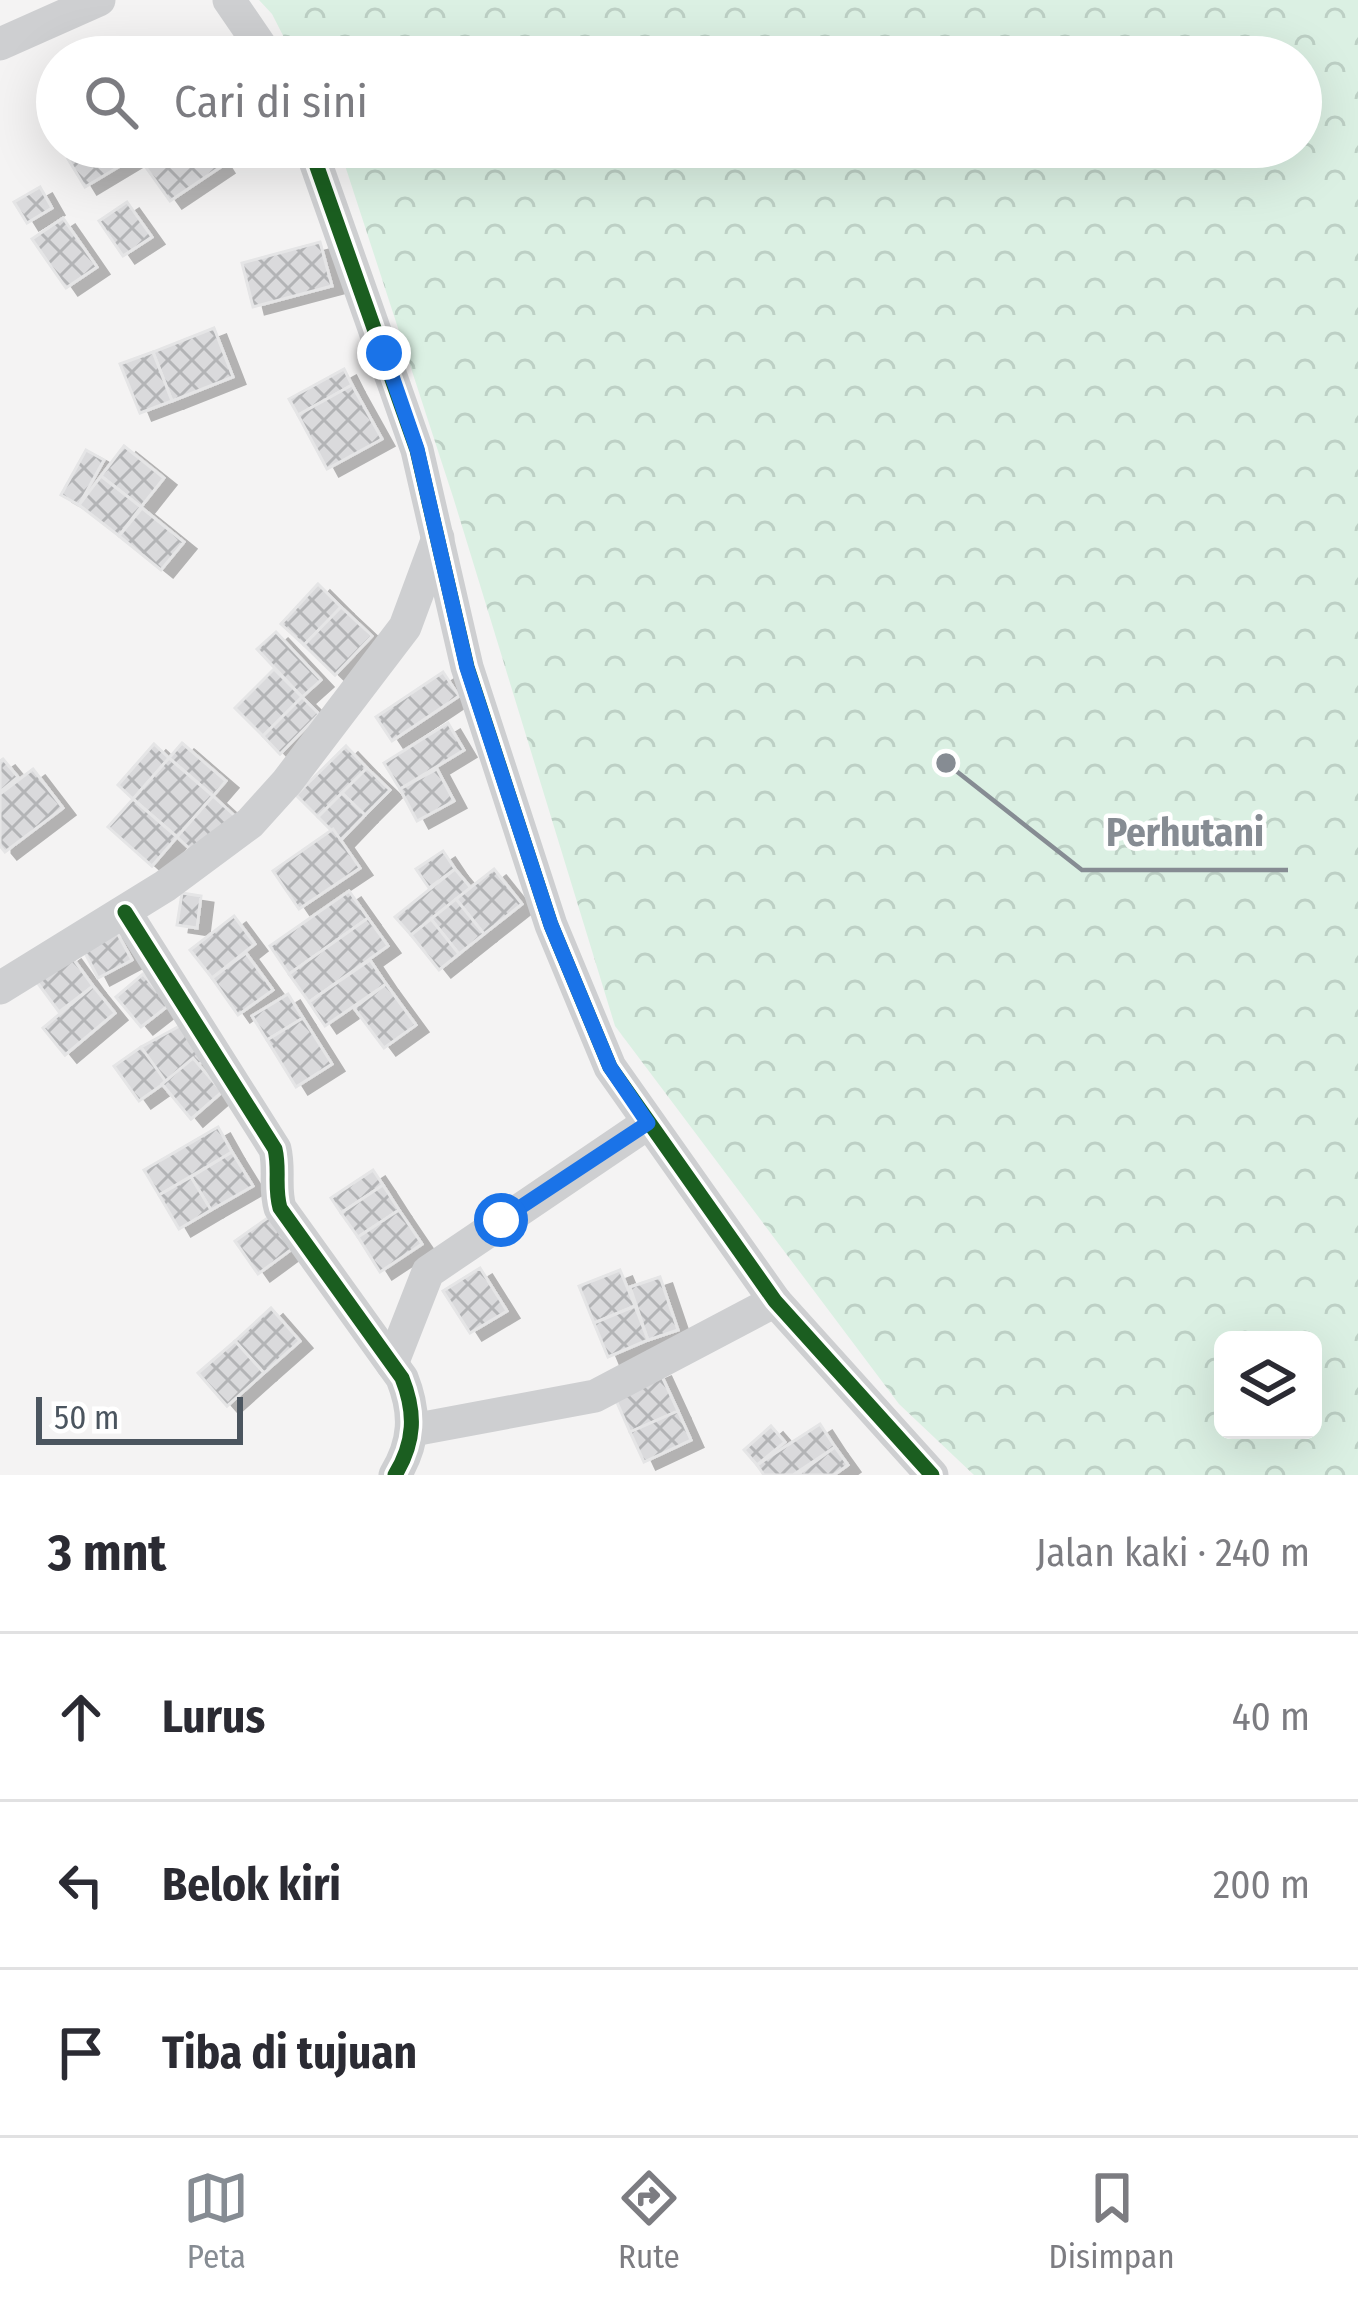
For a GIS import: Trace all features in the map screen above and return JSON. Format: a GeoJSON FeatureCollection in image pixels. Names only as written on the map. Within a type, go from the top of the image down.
{"type":"FeatureCollection","features":[{"type":"Feature","properties":{"kind":"street"},"geometry":{"type":"LineString","coordinates":[[0,44],[99,0]]}},
{"type":"Feature","properties":{"kind":"street"},"geometry":{"type":"LineString","coordinates":[[229,0],[254,36]]}},
{"type":"Feature","properties":{"kind":"street"},"geometry":{"type":"LineString","coordinates":[[317,168],[417,449],[467,668],[551,925],[610,1067],[775,1301],[932,1475]]}},
{"type":"Feature","properties":{"kind":"street"},"geometry":{"type":"LineString","coordinates":[[0,988],[124,912],[250,824],[405,627],[438,538]]}},
{"type":"Feature","properties":{"kind":"street"},"geometry":{"type":"LineString","coordinates":[[124,912],[274,1149],[279,1169],[274,1188],[280,1208],[392,1364],[412,1403],[413,1430],[394,1475]]}},
{"type":"Feature","properties":{"kind":"street"},"geometry":{"type":"LineString","coordinates":[[392,1364],[428,1273],[648,1123]]}},
{"type":"Feature","properties":{"kind":"street"},"geometry":{"type":"LineString","coordinates":[[413,1430],[595,1396],[775,1301]]}},
{"type":"Feature","properties":{"kind":"green space"},"geometry":{"type":"Polygon","coordinates":[[[259,0],[1358,0],[1358,1475],[974,1475],[899,1404],[615,1026],[454,500],[346,168],[1322,168],[1322,36],[283,36],[259,0]]]}},
{"type":"Feature","properties":{"kind":"building"},"geometry":{"type":"Polygon","coordinates":[[[73,168],[117,168],[85,187],[73,168]]]}},
{"type":"Feature","properties":{"kind":"building"},"geometry":{"type":"Polygon","coordinates":[[[146,168],[219,168],[170,201],[146,168]]]}},
{"type":"Feature","properties":{"kind":"building"},"geometry":{"type":"Polygon","coordinates":[[[40,187],[52,208],[27,223],[14,202],[40,187]]]}},
{"type":"Feature","properties":{"kind":"building"},"geometry":{"type":"Polygon","coordinates":[[[127,202],[152,237],[123,256],[99,221],[127,202]]]}},
{"type":"Feature","properties":{"kind":"building"},"geometry":{"type":"Polygon","coordinates":[[[63,218],[97,267],[66,288],[32,239],[63,218]]]}},
{"type":"Feature","properties":{"kind":"building"},"geometry":{"type":"Polygon","coordinates":[[[320,242],[332,286],[253,307],[242,263],[320,242]]]}},
{"type":"Feature","properties":{"kind":"building"},"geometry":{"type":"Polygon","coordinates":[[[214,328],[233,377],[172,401],[153,352],[214,328]]]}},
{"type":"Feature","properties":{"kind":"building"},"geometry":{"type":"Polygon","coordinates":[[[153,352],[172,401],[140,413],[120,364],[153,352]]]}},
{"type":"Feature","properties":{"kind":"building"},"geometry":{"type":"Polygon","coordinates":[[[344,369],[352,385],[298,415],[289,399],[344,369]]]}},
{"type":"Feature","properties":{"kind":"building"},"geometry":{"type":"Polygon","coordinates":[[[352,385],[382,439],[327,469],[298,415],[352,385]]]}},
{"type":"Feature","properties":{"kind":"building"},"geometry":{"type":"Polygon","coordinates":[[[124,446],[164,478],[141,507],[101,476],[124,446]]]}},
{"type":"Feature","properties":{"kind":"building"},"geometry":{"type":"Polygon","coordinates":[[[86,450],[104,460],[79,505],[61,495],[86,450]]]}},
{"type":"Feature","properties":{"kind":"building"},"geometry":{"type":"Polygon","coordinates":[[[101,476],[141,507],[119,536],[79,505],[101,476]]]}},
{"type":"Feature","properties":{"kind":"building"},"geometry":{"type":"Polygon","coordinates":[[[142,508],[184,542],[161,570],[119,536],[142,508]]]}},
{"type":"Feature","properties":{"kind":"building"},"geometry":{"type":"Polygon","coordinates":[[[318,584],[341,607],[304,645],[281,624],[318,584]]]}},
{"type":"Feature","properties":{"kind":"building"},"geometry":{"type":"Polygon","coordinates":[[[341,607],[372,636],[335,675],[304,645],[341,607]]]}},
{"type":"Feature","properties":{"kind":"building"},"geometry":{"type":"Polygon","coordinates":[[[276,632],[321,680],[302,697],[257,649],[276,632]]]}},
{"type":"Feature","properties":{"kind":"building"},"geometry":{"type":"Polygon","coordinates":[[[274,669],[302,697],[263,736],[235,708],[274,669]]]}},
{"type":"Feature","properties":{"kind":"building"},"geometry":{"type":"Polygon","coordinates":[[[443,672],[459,696],[392,741],[376,717],[443,672]]]}},
{"type":"Feature","properties":{"kind":"building"},"geometry":{"type":"Polygon","coordinates":[[[302,697],[319,714],[280,754],[263,736],[302,697]]]}},
{"type":"Feature","properties":{"kind":"building"},"geometry":{"type":"Polygon","coordinates":[[[448,723],[464,750],[400,789],[384,763],[448,723]]]}},
{"type":"Feature","properties":{"kind":"building"},"geometry":{"type":"Polygon","coordinates":[[[182,743],[226,781],[213,796],[169,758],[182,743]]]}},
{"type":"Feature","properties":{"kind":"building"},"geometry":{"type":"Polygon","coordinates":[[[154,744],[169,758],[133,799],[118,785],[154,744]]]}},
{"type":"Feature","properties":{"kind":"building"},"geometry":{"type":"Polygon","coordinates":[[[346,746],[367,768],[318,817],[296,795],[346,746]]]}},
{"type":"Feature","properties":{"kind":"building"},"geometry":{"type":"Polygon","coordinates":[[[169,758],[213,796],[177,837],[133,799],[169,758]]]}},
{"type":"Feature","properties":{"kind":"building"},"geometry":{"type":"Polygon","coordinates":[[[0,761],[18,777],[0,792],[0,761]]]}},
{"type":"Feature","properties":{"kind":"building"},"geometry":{"type":"Polygon","coordinates":[[[367,768],[390,790],[365,815],[342,793],[367,768]]]}},
{"type":"Feature","properties":{"kind":"building"},"geometry":{"type":"Polygon","coordinates":[[[33,769],[63,808],[5,852],[0,846],[0,794],[33,769]]]}},
{"type":"Feature","properties":{"kind":"building"},"geometry":{"type":"Polygon","coordinates":[[[437,769],[454,801],[417,821],[400,789],[437,769]]]}},
{"type":"Feature","properties":{"kind":"building"},"geometry":{"type":"Polygon","coordinates":[[[342,793],[365,815],[341,840],[318,817],[342,793]]]}},
{"type":"Feature","properties":{"kind":"building"},"geometry":{"type":"Polygon","coordinates":[[[213,796],[236,817],[200,858],[177,837],[213,796]]]}},
{"type":"Feature","properties":{"kind":"building"},"geometry":{"type":"Polygon","coordinates":[[[133,799],[177,837],[152,866],[108,827],[133,799]]]}},
{"type":"Feature","properties":{"kind":"building"},"geometry":{"type":"Polygon","coordinates":[[[333,829],[360,868],[299,909],[273,871],[333,829]]]}},
{"type":"Feature","properties":{"kind":"building"},"geometry":{"type":"Polygon","coordinates":[[[443,851],[455,869],[429,888],[416,869],[443,851]]]}},
{"type":"Feature","properties":{"kind":"building"},"geometry":{"type":"Polygon","coordinates":[[[455,869],[471,888],[411,935],[395,917],[455,869]]]}},
{"type":"Feature","properties":{"kind":"building"},"geometry":{"type":"Polygon","coordinates":[[[494,869],[522,904],[484,934],[456,899],[494,869]]]}},
{"type":"Feature","properties":{"kind":"building"},"geometry":{"type":"Polygon","coordinates":[[[349,891],[368,918],[289,974],[270,946],[349,891]]]}},
{"type":"Feature","properties":{"kind":"building"},"geometry":{"type":"Polygon","coordinates":[[[182,893],[201,896],[197,928],[177,925],[182,893]]]}},
{"type":"Feature","properties":{"kind":"building"},"geometry":{"type":"Polygon","coordinates":[[[456,899],[484,934],[459,954],[431,919],[456,899]]]}},
{"type":"Feature","properties":{"kind":"building"},"geometry":{"type":"Polygon","coordinates":[[[234,916],[255,944],[212,978],[190,950],[234,916]]]}},
{"type":"Feature","properties":{"kind":"building"},"geometry":{"type":"Polygon","coordinates":[[[368,918],[388,946],[309,1002],[289,974],[368,918]]]}},
{"type":"Feature","properties":{"kind":"building"},"geometry":{"type":"Polygon","coordinates":[[[431,919],[459,954],[439,970],[411,935],[431,919]]]}},
{"type":"Feature","properties":{"kind":"building"},"geometry":{"type":"Polygon","coordinates":[[[115,929],[132,960],[98,978],[82,947],[115,929]]]}},
{"type":"Feature","properties":{"kind":"building"},"geometry":{"type":"Polygon","coordinates":[[[69,953],[93,986],[59,1012],[34,978],[69,953]]]}},
{"type":"Feature","properties":{"kind":"building"},"geometry":{"type":"Polygon","coordinates":[[[246,953],[273,990],[238,1015],[212,978],[246,953]]]}},
{"type":"Feature","properties":{"kind":"building"},"geometry":{"type":"Polygon","coordinates":[[[370,960],[386,984],[325,1026],[309,1002],[370,960]]]}},
{"type":"Feature","properties":{"kind":"building"},"geometry":{"type":"Polygon","coordinates":[[[143,974],[169,1005],[141,1027],[116,997],[143,974]]]}},
{"type":"Feature","properties":{"kind":"building"},"geometry":{"type":"Polygon","coordinates":[[[386,984],[416,1025],[384,1048],[354,1008],[386,984]]]}},
{"type":"Feature","properties":{"kind":"building"},"geometry":{"type":"Polygon","coordinates":[[[93,986],[115,1013],[65,1055],[43,1028],[93,986]]]}},
{"type":"Feature","properties":{"kind":"building"},"geometry":{"type":"Polygon","coordinates":[[[288,994],[303,1018],[267,1040],[252,1016],[288,994]]]}},
{"type":"Feature","properties":{"kind":"building"},"geometry":{"type":"Polygon","coordinates":[[[303,1018],[332,1064],[296,1087],[267,1040],[303,1018]]]}},
{"type":"Feature","properties":{"kind":"building"},"geometry":{"type":"Polygon","coordinates":[[[187,1022],[208,1059],[162,1084],[141,1047],[187,1022]]]}},
{"type":"Feature","properties":{"kind":"building"},"geometry":{"type":"Polygon","coordinates":[[[141,1047],[166,1082],[139,1101],[114,1066],[141,1047]]]}},
{"type":"Feature","properties":{"kind":"building"},"geometry":{"type":"Polygon","coordinates":[[[193,1058],[222,1092],[191,1119],[162,1084],[193,1058]]]}},
{"type":"Feature","properties":{"kind":"building"},"geometry":{"type":"Polygon","coordinates":[[[218,1127],[232,1152],[159,1195],[144,1170],[218,1127]]]}},
{"type":"Feature","properties":{"kind":"building"},"geometry":{"type":"Polygon","coordinates":[[[232,1152],[253,1186],[211,1210],[191,1177],[232,1152]]]}},
{"type":"Feature","properties":{"kind":"building"},"geometry":{"type":"Polygon","coordinates":[[[373,1170],[383,1185],[341,1213],[331,1198],[373,1170]]]}},
{"type":"Feature","properties":{"kind":"building"},"geometry":{"type":"Polygon","coordinates":[[[191,1177],[211,1210],[179,1229],[159,1195],[191,1177]]]}},
{"type":"Feature","properties":{"kind":"building"},"geometry":{"type":"Polygon","coordinates":[[[383,1185],[399,1210],[358,1237],[341,1213],[383,1185]]]}},
{"type":"Feature","properties":{"kind":"building"},"geometry":{"type":"Polygon","coordinates":[[[399,1210],[422,1244],[380,1272],[358,1237],[399,1210]]]}},
{"type":"Feature","properties":{"kind":"building"},"geometry":{"type":"Polygon","coordinates":[[[269,1217],[292,1249],[258,1274],[235,1241],[269,1217]]]}},
{"type":"Feature","properties":{"kind":"building"},"geometry":{"type":"Polygon","coordinates":[[[480,1268],[507,1311],[470,1333],[443,1291],[480,1268]]]}},
{"type":"Feature","properties":{"kind":"building"},"geometry":{"type":"Polygon","coordinates":[[[620,1270],[635,1306],[594,1323],[579,1286],[620,1270]]]}},
{"type":"Feature","properties":{"kind":"building"},"geometry":{"type":"Polygon","coordinates":[[[660,1277],[678,1330],[648,1340],[630,1287],[660,1277]]]}},
{"type":"Feature","properties":{"kind":"building"},"geometry":{"type":"Polygon","coordinates":[[[635,1306],[648,1340],[608,1357],[594,1323],[635,1306]]]}},
{"type":"Feature","properties":{"kind":"building"},"geometry":{"type":"Polygon","coordinates":[[[271,1308],[300,1341],[264,1373],[235,1341],[271,1308]]]}},
{"type":"Feature","properties":{"kind":"building"},"geometry":{"type":"Polygon","coordinates":[[[235,1341],[264,1373],[227,1406],[198,1373],[235,1341]]]}},
{"type":"Feature","properties":{"kind":"building"},"geometry":{"type":"Polygon","coordinates":[[[659,1370],[678,1411],[630,1432],[612,1391],[659,1370]]]}},
{"type":"Feature","properties":{"kind":"building"},"geometry":{"type":"Polygon","coordinates":[[[678,1411],[691,1440],[644,1462],[630,1432],[678,1411]]]}},
{"type":"Feature","properties":{"kind":"building"},"geometry":{"type":"Polygon","coordinates":[[[820,1424],[835,1447],[793,1475],[764,1475],[757,1465],[820,1424]]]}},
{"type":"Feature","properties":{"kind":"building"},"geometry":{"type":"Polygon","coordinates":[[[771,1426],[785,1442],[757,1465],[744,1450],[771,1426]]]}},
{"type":"Feature","properties":{"kind":"building"},"geometry":{"type":"Polygon","coordinates":[[[835,1447],[848,1465],[834,1475],[797,1475],[835,1447]]]}},
{"type":"Feature","properties":{"kind":"cycle path"},"geometry":{"type":"LineString","coordinates":[[317,168],[417,450],[467,667],[551,925],[610,1067],[775,1301],[932,1475]]}},
{"type":"Feature","properties":{"kind":"cycle path"},"geometry":{"type":"LineString","coordinates":[[125,912],[275,1149],[280,1208],[402,1378],[411,1427],[395,1475]]}},
{"type":"Feature","properties":{"kind":"place","name":"Perhutani"},"geometry":{"type":"Point","coordinates":[946,763]}},
{"type":"Feature","properties":{"kind":"route"},"geometry":{"type":"LineString","coordinates":[[384,353],[417,449],[467,668],[551,925],[610,1067],[648,1123],[501,1220]]}}]}
